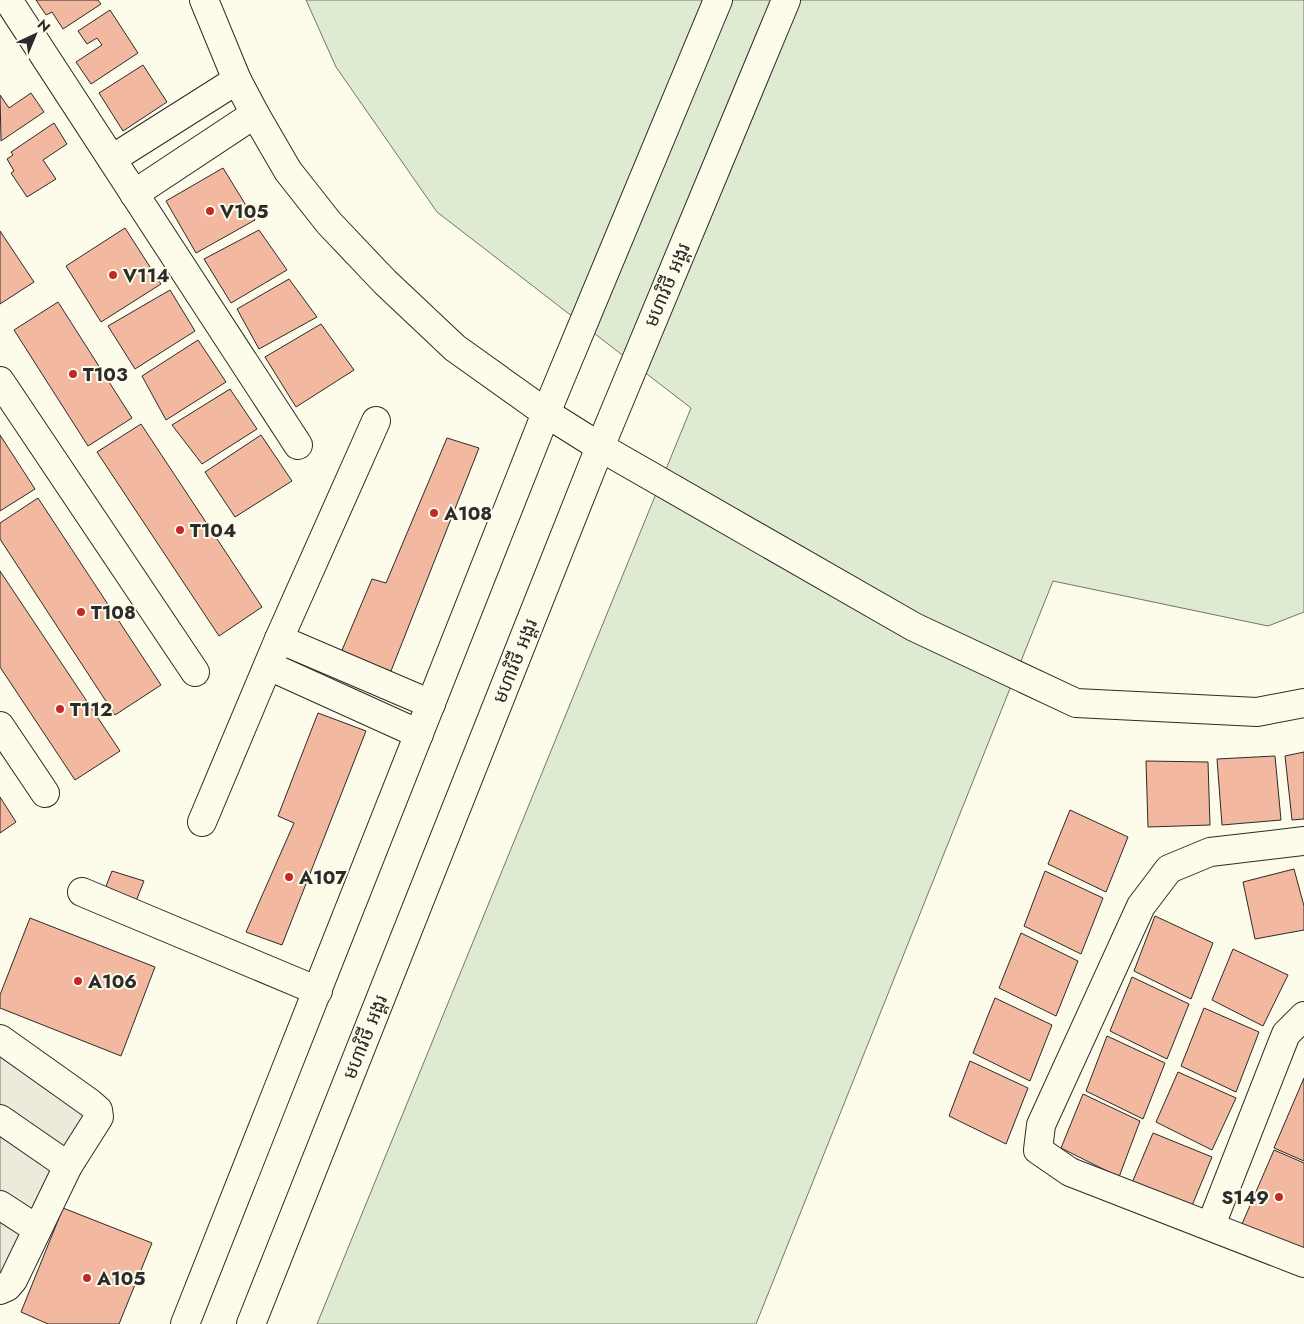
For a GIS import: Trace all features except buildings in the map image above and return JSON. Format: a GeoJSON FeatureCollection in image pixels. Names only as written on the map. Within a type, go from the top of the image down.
{"type":"FeatureCollection","features":[{"type":"Feature","properties":{"kind":"main road"},"geometry":{"type":"LineString","coordinates":[[8,0],[298,446]]}},
{"type":"Feature","properties":{"kind":"main road"},"geometry":{"type":"LineString","coordinates":[[204,0],[237,80],[255,114],[288,171],[329,222],[385,282],[456,348],[546,413],[600,447],[914,627],[1076,703],[1256,712],[1304,703]]}},
{"type":"Feature","properties":{"kind":"main road"},"geometry":{"type":"LineString","coordinates":[[185,1324],[546,413],[718,0]]}},
{"type":"Feature","properties":{"kind":"main road","name":"មហាវិថី អង្គរ"},"geometry":{"type":"LineString","coordinates":[[251,1324],[600,447],[786,0]]}},
{"type":"Feature","properties":{"kind":"main road"},"geometry":{"type":"LineString","coordinates":[[112,159],[237,80]]}},
{"type":"Feature","properties":{"kind":"main road"},"geometry":{"type":"LineString","coordinates":[[134,194],[255,114]]}},
{"type":"Feature","properties":{"kind":"main road"},"geometry":{"type":"LineString","coordinates":[[0,381],[195,672]]}},
{"type":"Feature","properties":{"kind":"main road"},"geometry":{"type":"LineString","coordinates":[[202,822],[279,639],[376,421]]}},
{"type":"Feature","properties":{"kind":"main road"},"geometry":{"type":"LineString","coordinates":[[279,639],[431,704]]}},
{"type":"Feature","properties":{"kind":"main road"},"geometry":{"type":"LineString","coordinates":[[269,666],[419,734]]}},
{"type":"Feature","properties":{"kind":"main road"},"geometry":{"type":"LineString","coordinates":[[0,726],[45,793]]}},
{"type":"Feature","properties":{"kind":"main road"},"geometry":{"type":"LineString","coordinates":[[1304,841],[1210,852],[1169,869],[1141,906],[1041,1125],[1038,1150],[1070,1172],[1304,1263]]}},
{"type":"Feature","properties":{"kind":"main road"},"geometry":{"type":"LineString","coordinates":[[82,892],[318,991]]}},
{"type":"Feature","properties":{"kind":"main road"},"geometry":{"type":"LineString","coordinates":[[1211,1226],[1286,1034],[1304,1016]]}},
{"type":"Feature","properties":{"kind":"main road"},"geometry":{"type":"LineString","coordinates":[[0,1039],[98,1110],[99,1117],[68,1166],[13,1280],[0,1290]]}},
{"type":"Feature","properties":{"kind":"main road"},"geometry":{"type":"LineString","coordinates":[[0,1119],[68,1166]]}},
{"type":"Feature","properties":{"kind":"main road"},"geometry":{"type":"LineString","coordinates":[[0,1205],[37,1230]]}},
{"type":"Feature","properties":{"kind":"green space"},"geometry":{"type":"Polygon","coordinates":[[[306,0],[1304,0],[1304,612],[1268,626],[1053,581],[756,1324],[317,1324],[691,408],[437,212],[336,67],[306,0]]]}},
{"type":"Feature","properties":{"kind":"shaded area"},"geometry":{"type":"Polygon","coordinates":[[[0,1039],[90,1103],[0,1290],[0,1039]]]}},
{"type":"Feature","properties":{"kind":"place","name":"V105"},"geometry":{"type":"Point","coordinates":[210,211]}},
{"type":"Feature","properties":{"kind":"place","name":"V114"},"geometry":{"type":"Point","coordinates":[113,275]}},
{"type":"Feature","properties":{"kind":"place","name":"T103"},"geometry":{"type":"Point","coordinates":[73,374]}},
{"type":"Feature","properties":{"kind":"place","name":"A108"},"geometry":{"type":"Point","coordinates":[434,513]}},
{"type":"Feature","properties":{"kind":"place","name":"T104"},"geometry":{"type":"Point","coordinates":[180,530]}},
{"type":"Feature","properties":{"kind":"place","name":"T108"},"geometry":{"type":"Point","coordinates":[81,612]}},
{"type":"Feature","properties":{"kind":"place","name":"T112"},"geometry":{"type":"Point","coordinates":[60,709]}},
{"type":"Feature","properties":{"kind":"place","name":"A107"},"geometry":{"type":"Point","coordinates":[289,877]}},
{"type":"Feature","properties":{"kind":"place","name":"A106"},"geometry":{"type":"Point","coordinates":[78,981]}},
{"type":"Feature","properties":{"kind":"place","name":"S149"},"geometry":{"type":"Point","coordinates":[1279,1197]}},
{"type":"Feature","properties":{"kind":"place","name":"A105"},"geometry":{"type":"Point","coordinates":[87,1278]}}]}
